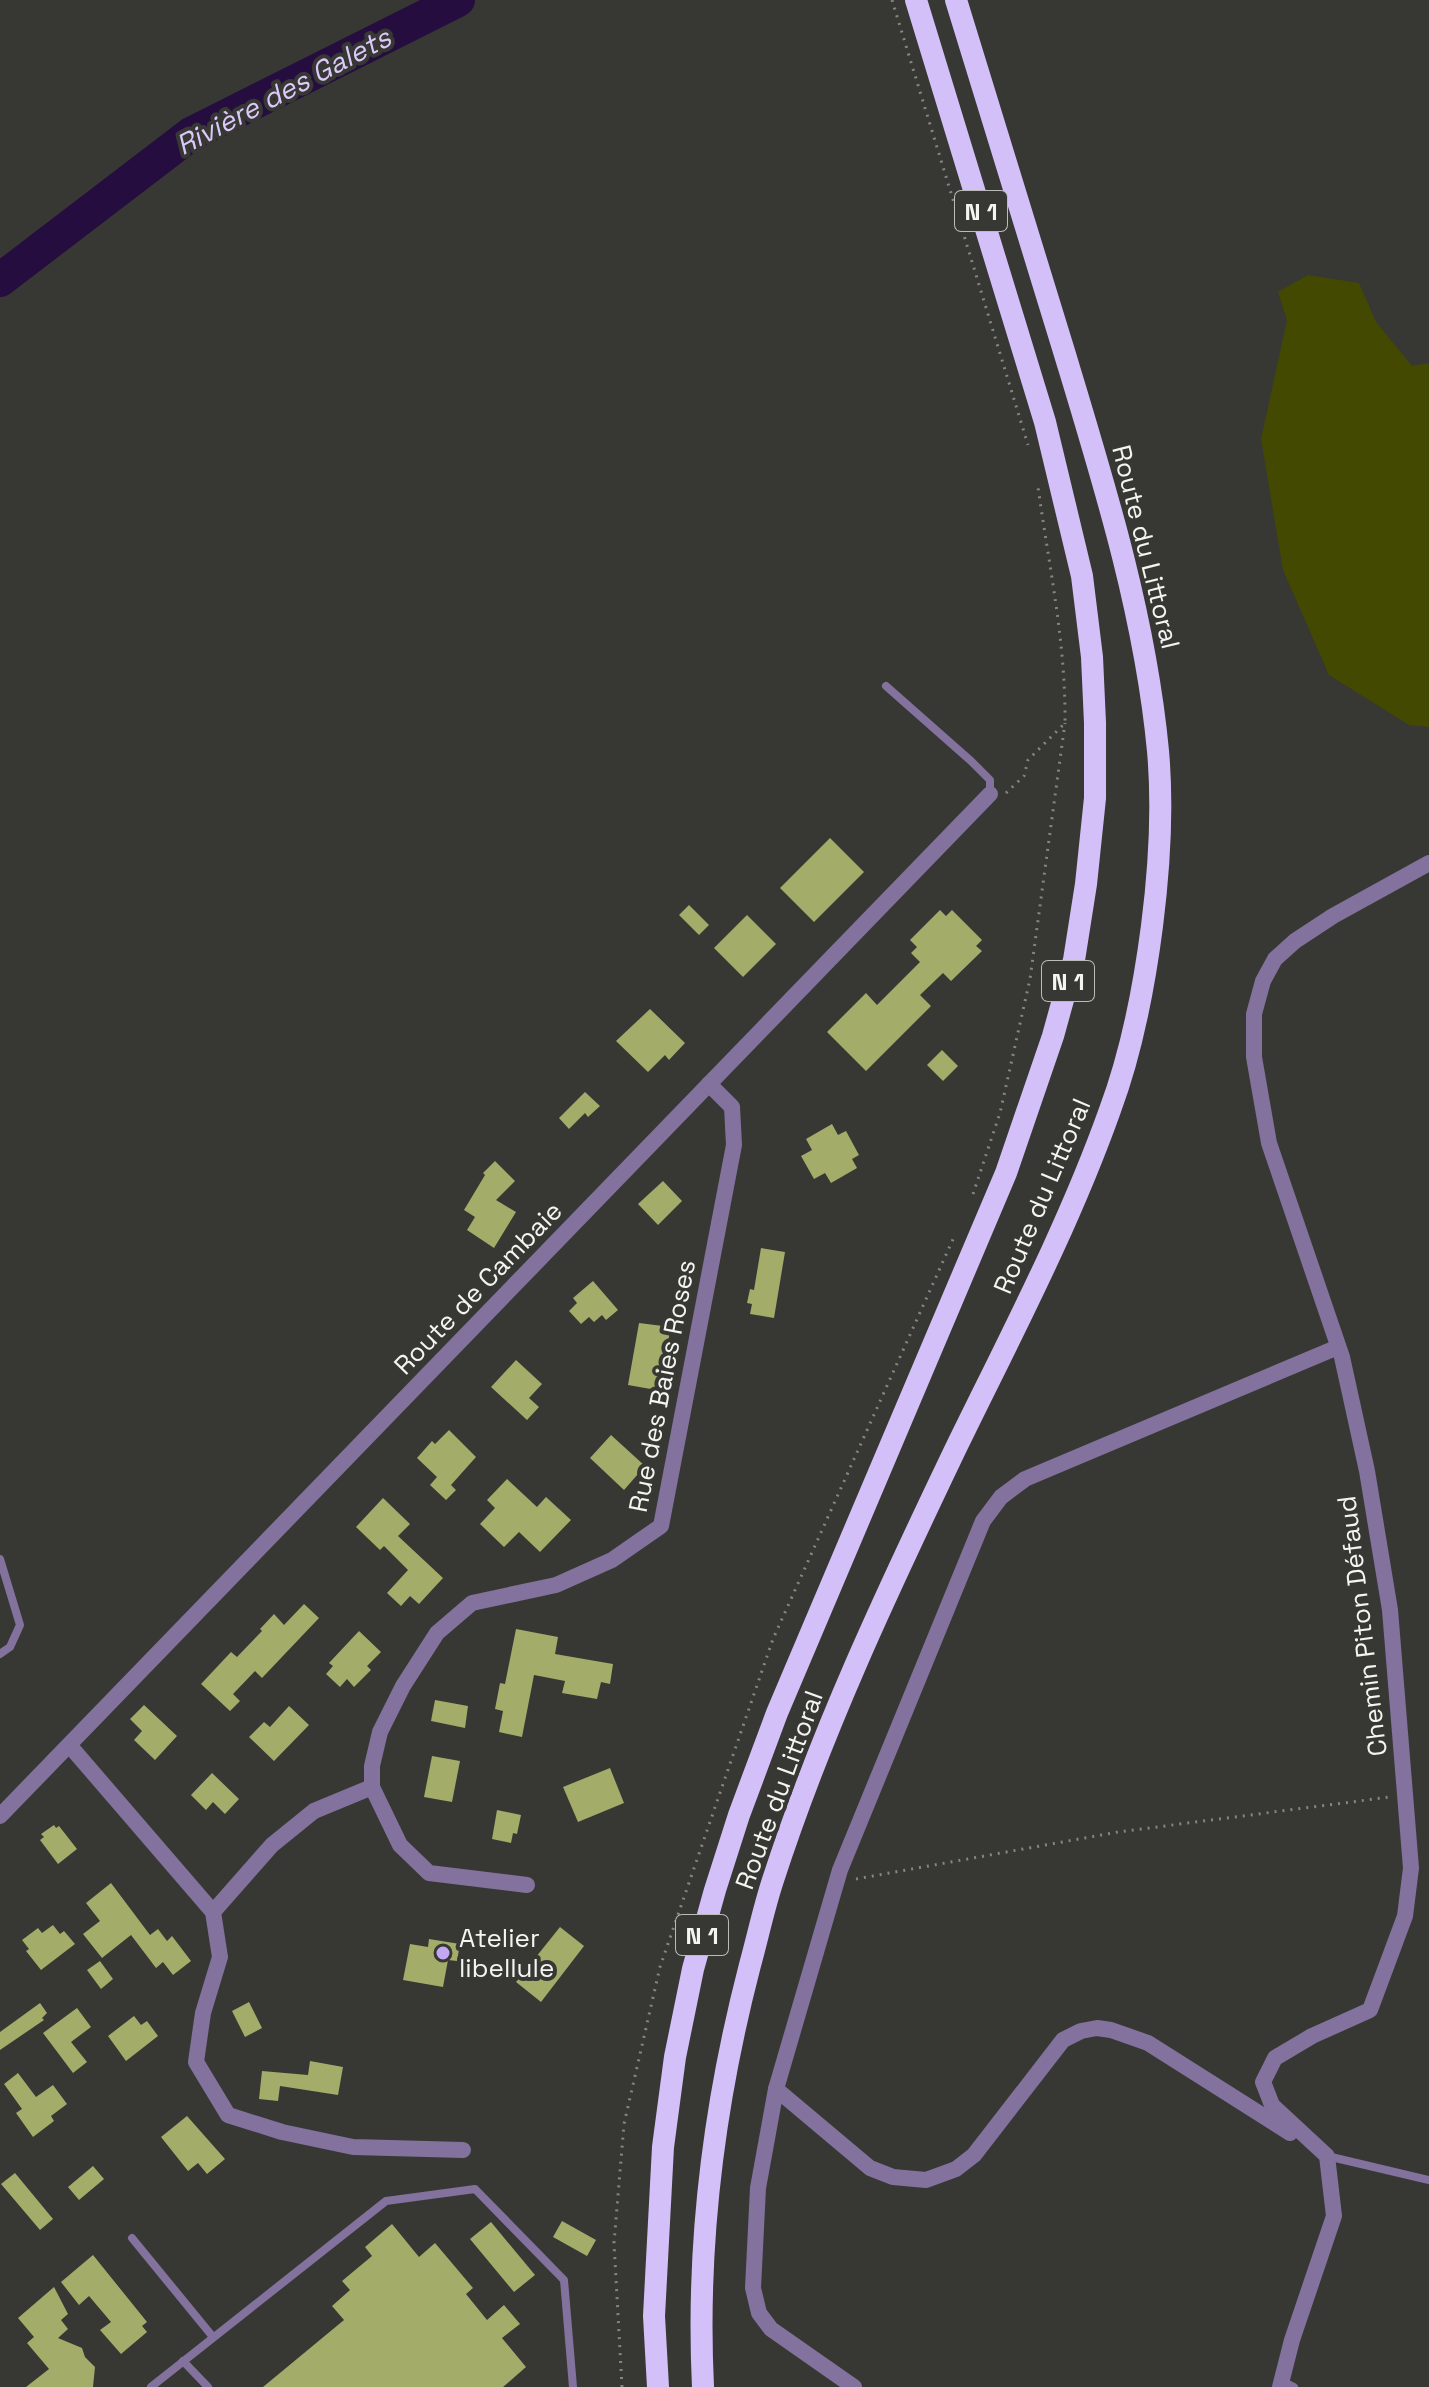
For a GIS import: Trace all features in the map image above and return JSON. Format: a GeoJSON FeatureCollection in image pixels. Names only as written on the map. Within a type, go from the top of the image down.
{"type":"FeatureCollection","features":[{"type":"Feature","properties":{"kind":"highway","name":"Route du Littoral"},"geometry":{"type":"LineString","coordinates":[[658,2387],[654,2316],[663,2147],[675,2057],[693,1969],[715,1890],[760,1757],[806,1642],[1006,1173],[1053,1036],[1074,960],[1086,884],[1095,798],[1095,723],[1092,657],[1082,576],[1045,422],[916,0]]}},
{"type":"Feature","properties":{"kind":"highway","name":"Route du Littoral"},"geometry":{"type":"LineString","coordinates":[[703,2387],[699,2321],[713,2142],[737,2016],[771,1886],[796,1812],[868,1637],[1056,1243],[1112,1107],[1139,1007],[1153,924],[1159,843],[1158,757],[1141,630],[1082,410],[956,0]]}},
{"type":"Feature","properties":{"kind":"street","name":"Route de Cambaie"},"geometry":{"type":"LineString","coordinates":[[0,1816],[990,794]]}},
{"type":"Feature","properties":{"kind":"street","name":"Chemin Piton Défaud"},"geometry":{"type":"LineString","coordinates":[[1327,2156],[1272,2105],[1263,2082],[1275,2058],[1312,2036],[1370,2010],[1405,1916],[1411,1868],[1390,1610],[1367,1471],[1338,1347],[1269,1143],[1254,1057],[1254,1014],[1263,981],[1275,959],[1295,941],[1333,916],[1429,863]]}},
{"type":"Feature","properties":{"kind":"street","name":"Rue des Baies Roses"},"geometry":{"type":"LineString","coordinates":[[372,1787],[372,1766],[380,1732],[403,1686],[437,1633],[472,1603],[556,1585],[612,1560],[661,1526],[734,1145],[732,1107],[709,1084]]}},
{"type":"Feature","properties":{"kind":"street"},"geometry":{"type":"LineString","coordinates":[[854,2387],[771,2329],[759,2313],[753,2288],[758,2188],[776,2089],[836,1883],[983,1521],[1001,1497],[1025,1479],[1338,1347]]}},
{"type":"Feature","properties":{"kind":"street"},"geometry":{"type":"LineString","coordinates":[[70,1746],[213,1912],[220,1957],[203,2013],[196,2062],[228,2115],[282,2132],[353,2147],[463,2150]]}},
{"type":"Feature","properties":{"kind":"street"},"geometry":{"type":"LineString","coordinates":[[213,1912],[272,1845],[314,1811],[372,1787],[400,1845],[429,1873],[527,1885]]}},
{"type":"Feature","properties":{"kind":"street"},"geometry":{"type":"LineString","coordinates":[[776,2089],[870,2168],[893,2177],[926,2180],[956,2169],[974,2155],[1063,2040],[1081,2031],[1097,2028],[1148,2043],[1327,2156],[1334,2216],[1292,2340],[1285,2385]]}},
{"type":"Feature","properties":{"kind":"lane"},"geometry":{"type":"LineString","coordinates":[[886,686],[990,780],[990,794]]}},
{"type":"Feature","properties":{"kind":"lane"},"geometry":{"type":"LineString","coordinates":[[0,1559],[20,1625],[10,1647],[0,1654]]}},
{"type":"Feature","properties":{"kind":"lane"},"geometry":{"type":"LineString","coordinates":[[1327,2156],[1429,2180]]}},
{"type":"Feature","properties":{"kind":"lane"},"geometry":{"type":"LineString","coordinates":[[151,2387],[386,2201],[475,2189],[564,2280],[573,2387]]}},
{"type":"Feature","properties":{"kind":"lane"},"geometry":{"type":"LineString","coordinates":[[132,2238],[213,2337]]}},
{"type":"Feature","properties":{"kind":"lane"},"geometry":{"type":"LineString","coordinates":[[183,2361],[208,2387]]}},
{"type":"Feature","properties":{"kind":"lane"},"geometry":{"type":"LineString","coordinates":[[162,2387],[169,2372]]}},
{"type":"Feature","properties":{"kind":"path"},"geometry":{"type":"LineString","coordinates":[[892,0],[1030,452]]}},
{"type":"Feature","properties":{"kind":"path"},"geometry":{"type":"LineString","coordinates":[[990,794],[1006,793],[1024,776],[1028,760],[1065,723],[1063,650],[1036,476]]}},
{"type":"Feature","properties":{"kind":"path"},"geometry":{"type":"LineString","coordinates":[[836,1883],[1118,1832],[1405,1794]]}},
{"type":"Feature","properties":{"kind":"green space"},"geometry":{"type":"Polygon","coordinates":[[[1308,275],[1359,283],[1376,322],[1412,366],[1429,363],[1429,727],[1409,725],[1329,675],[1283,570],[1261,439],[1287,320],[1278,292],[1308,275]]]}},
{"type":"Feature","properties":{"kind":"building"},"geometry":{"type":"Polygon","coordinates":[[[830,838],[864,872],[814,922],[780,888],[830,838]]]}},
{"type":"Feature","properties":{"kind":"building"},"geometry":{"type":"Polygon","coordinates":[[[689,905],[709,925],[699,935],[679,915],[689,905]]]}},
{"type":"Feature","properties":{"kind":"building"},"geometry":{"type":"Polygon","coordinates":[[[940,910],[946,916],[952,910],[982,940],[976,946],[982,951],[951,981],[943,973],[920,995],[931,1006],[866,1071],[827,1032],[866,993],[877,1005],[920,962],[911,953],[917,947],[910,940],[940,910]]]}},
{"type":"Feature","properties":{"kind":"building"},"geometry":{"type":"Polygon","coordinates":[[[747,915],[776,944],[743,977],[714,948],[747,915]]]}},
{"type":"Feature","properties":{"kind":"building"},"geometry":{"type":"Polygon","coordinates":[[[650,1009],[685,1043],[669,1060],[665,1055],[648,1072],[616,1041],[650,1009]]]}},
{"type":"Feature","properties":{"kind":"building"},"geometry":{"type":"Polygon","coordinates":[[[942,1050],[958,1066],[943,1081],[927,1065],[942,1050]]]}},
{"type":"Feature","properties":{"kind":"building"},"geometry":{"type":"Polygon","coordinates":[[[585,1092],[600,1106],[588,1117],[585,1113],[569,1129],[559,1118],[585,1092]]]}},
{"type":"Feature","properties":{"kind":"building"},"geometry":{"type":"Polygon","coordinates":[[[832,1124],[838,1135],[846,1131],[859,1155],[852,1159],[857,1168],[831,1183],[825,1173],[814,1179],[801,1156],[812,1150],[806,1139],[832,1124]]]}},
{"type":"Feature","properties":{"kind":"building"},"geometry":{"type":"Polygon","coordinates":[[[495,1161],[515,1181],[496,1200],[516,1212],[494,1248],[467,1230],[475,1217],[464,1210],[485,1175],[483,1173],[495,1161]]]}},
{"type":"Feature","properties":{"kind":"building"},"geometry":{"type":"Polygon","coordinates":[[[663,1181],[682,1201],[658,1225],[638,1204],[663,1181]]]}},
{"type":"Feature","properties":{"kind":"building"},"geometry":{"type":"Polygon","coordinates":[[[761,1248],[785,1252],[774,1318],[750,1314],[752,1304],[747,1303],[750,1289],[754,1290],[761,1248]]]}},
{"type":"Feature","properties":{"kind":"building"},"geometry":{"type":"Polygon","coordinates":[[[593,1281],[618,1310],[606,1320],[602,1315],[594,1322],[589,1317],[581,1324],[569,1311],[577,1303],[573,1298],[593,1281]]]}},
{"type":"Feature","properties":{"kind":"building"},"geometry":{"type":"Polygon","coordinates":[[[639,1323],[671,1327],[663,1366],[666,1367],[662,1391],[628,1385],[639,1323]]]}},
{"type":"Feature","properties":{"kind":"building"},"geometry":{"type":"Polygon","coordinates":[[[516,1360],[542,1384],[529,1398],[539,1407],[527,1420],[491,1387],[516,1360]]]}},
{"type":"Feature","properties":{"kind":"building"},"geometry":{"type":"Polygon","coordinates":[[[449,1430],[476,1457],[451,1485],[456,1490],[446,1500],[430,1485],[437,1477],[417,1458],[432,1441],[435,1444],[449,1430]]]}},
{"type":"Feature","properties":{"kind":"building"},"geometry":{"type":"Polygon","coordinates":[[[611,1435],[645,1466],[624,1490],[590,1458],[611,1435]]]}},
{"type":"Feature","properties":{"kind":"building"},"geometry":{"type":"Polygon","coordinates":[[[507,1479],[537,1507],[546,1497],[571,1520],[540,1552],[519,1532],[504,1547],[480,1524],[495,1508],[487,1500],[507,1479]]]}},
{"type":"Feature","properties":{"kind":"building"},"geometry":{"type":"Polygon","coordinates":[[[383,1498],[410,1524],[398,1536],[443,1578],[419,1604],[410,1596],[401,1606],[387,1593],[408,1570],[384,1546],[380,1550],[356,1527],[383,1498]]]}},
{"type":"Feature","properties":{"kind":"building"},"geometry":{"type":"Polygon","coordinates":[[[304,1604],[319,1618],[262,1678],[255,1671],[233,1694],[240,1701],[230,1711],[201,1684],[231,1652],[237,1657],[274,1614],[284,1625],[304,1604]]]}},
{"type":"Feature","properties":{"kind":"building"},"geometry":{"type":"Polygon","coordinates":[[[516,1629],[558,1637],[555,1654],[613,1664],[610,1684],[601,1682],[597,1699],[562,1693],[565,1681],[534,1675],[522,1737],[499,1732],[503,1711],[495,1709],[500,1683],[505,1684],[516,1629]]]}},
{"type":"Feature","properties":{"kind":"building"},"geometry":{"type":"Polygon","coordinates":[[[359,1631],[381,1652],[367,1666],[371,1670],[354,1687],[347,1679],[340,1687],[326,1674],[333,1666],[329,1663],[359,1631]]]}},
{"type":"Feature","properties":{"kind":"building"},"geometry":{"type":"Polygon","coordinates":[[[435,1700],[468,1706],[465,1728],[431,1721],[435,1700]]]}},
{"type":"Feature","properties":{"kind":"building"},"geometry":{"type":"Polygon","coordinates":[[[144,1705],[177,1736],[155,1760],[134,1740],[142,1731],[130,1719],[144,1705]]]}},
{"type":"Feature","properties":{"kind":"building"},"geometry":{"type":"Polygon","coordinates":[[[289,1706],[309,1725],[274,1761],[249,1737],[264,1722],[270,1727],[289,1706]]]}},
{"type":"Feature","properties":{"kind":"building"},"geometry":{"type":"Polygon","coordinates":[[[432,1756],[460,1761],[452,1802],[424,1797],[432,1756]]]}},
{"type":"Feature","properties":{"kind":"building"},"geometry":{"type":"Polygon","coordinates":[[[610,1768],[624,1803],[578,1822],[563,1787],[610,1768]]]}},
{"type":"Feature","properties":{"kind":"building"},"geometry":{"type":"Polygon","coordinates":[[[212,1773],[239,1799],[225,1814],[213,1802],[206,1810],[191,1795],[212,1773]]]}},
{"type":"Feature","properties":{"kind":"building"},"geometry":{"type":"Polygon","coordinates":[[[497,1810],[521,1815],[517,1834],[513,1833],[511,1843],[492,1839],[497,1810]]]}},
{"type":"Feature","properties":{"kind":"building"},"geometry":{"type":"Polygon","coordinates":[[[54,1825],[56,1828],[59,1826],[77,1849],[58,1864],[40,1840],[44,1837],[41,1834],[54,1825]]]}},
{"type":"Feature","properties":{"kind":"building"},"geometry":{"type":"Polygon","coordinates":[[[111,1883],[150,1935],[158,1929],[167,1941],[172,1936],[191,1961],[173,1975],[163,1962],[156,1968],[131,1935],[102,1958],[83,1934],[100,1921],[86,1903],[111,1883]]]}},
{"type":"Feature","properties":{"kind":"building"},"geometry":{"type":"Polygon","coordinates":[[[53,1925],[60,1934],[64,1931],[75,1944],[41,1970],[26,1951],[29,1949],[22,1940],[38,1928],[42,1933],[53,1925]]]}},
{"type":"Feature","properties":{"kind":"building"},"geometry":{"type":"Polygon","coordinates":[[[560,1927],[584,1946],[541,2002],[516,1982],[560,1927]]]}},
{"type":"Feature","properties":{"kind":"building"},"geometry":{"type":"Polygon","coordinates":[[[429,1939],[460,1944],[457,1961],[448,1960],[443,1987],[403,1980],[410,1944],[428,1947],[429,1939]]]}},
{"type":"Feature","properties":{"kind":"building"},"geometry":{"type":"Polygon","coordinates":[[[100,1961],[113,1979],[101,1989],[87,1970],[100,1961]]]}},
{"type":"Feature","properties":{"kind":"building"},"geometry":{"type":"Polygon","coordinates":[[[249,2002],[262,2028],[245,2037],[232,2011],[249,2002]]]}},
{"type":"Feature","properties":{"kind":"building"},"geometry":{"type":"Polygon","coordinates":[[[40,2003],[47,2013],[42,2018],[44,2020],[0,2050],[0,2032],[40,2003]]]}},
{"type":"Feature","properties":{"kind":"building"},"geometry":{"type":"Polygon","coordinates":[[[77,2008],[91,2027],[71,2042],[87,2062],[73,2073],[43,2033],[77,2008]]]}},
{"type":"Feature","properties":{"kind":"building"},"geometry":{"type":"Polygon","coordinates":[[[134,2016],[141,2025],[147,2021],[158,2036],[126,2061],[108,2036],[134,2016]]]}},
{"type":"Feature","properties":{"kind":"building"},"geometry":{"type":"Polygon","coordinates":[[[310,2061],[343,2067],[338,2095],[280,2086],[278,2101],[259,2099],[262,2071],[308,2075],[310,2061]]]}},
{"type":"Feature","properties":{"kind":"building"},"geometry":{"type":"Polygon","coordinates":[[[18,2073],[36,2097],[53,2085],[67,2104],[51,2116],[54,2121],[33,2137],[16,2113],[22,2109],[4,2084],[18,2073]]]}},
{"type":"Feature","properties":{"kind":"building"},"geometry":{"type":"Polygon","coordinates":[[[187,2116],[225,2159],[207,2174],[198,2163],[188,2171],[161,2137],[187,2116]]]}},
{"type":"Feature","properties":{"kind":"building"},"geometry":{"type":"Polygon","coordinates":[[[93,2166],[104,2179],[79,2200],[68,2187],[93,2166]]]}},
{"type":"Feature","properties":{"kind":"building"},"geometry":{"type":"Polygon","coordinates":[[[15,2173],[53,2219],[40,2230],[1,2184],[15,2173]]]}},
{"type":"Feature","properties":{"kind":"building"},"geometry":{"type":"Polygon","coordinates":[[[562,2221],[596,2240],[587,2256],[553,2237],[562,2221]]]}},
{"type":"Feature","properties":{"kind":"building"},"geometry":{"type":"Polygon","coordinates":[[[491,2222],[535,2275],[514,2292],[470,2239],[491,2222]]]}},
{"type":"Feature","properties":{"kind":"building"},"geometry":{"type":"Polygon","coordinates":[[[392,2224],[419,2257],[435,2243],[473,2288],[466,2294],[487,2320],[504,2305],[520,2324],[502,2338],[526,2367],[503,2387],[263,2387],[344,2320],[332,2306],[350,2290],[342,2281],[372,2256],[365,2247],[392,2224]]]}},
{"type":"Feature","properties":{"kind":"building"},"geometry":{"type":"Polygon","coordinates":[[[93,2255],[147,2322],[142,2326],[147,2332],[121,2354],[100,2330],[111,2322],[89,2296],[79,2305],[61,2282],[93,2255]]]}},
{"type":"Feature","properties":{"kind":"building"},"geometry":{"type":"Polygon","coordinates":[[[54,2287],[68,2314],[61,2320],[68,2329],[58,2338],[82,2348],[85,2357],[95,2367],[93,2387],[26,2387],[49,2369],[27,2343],[34,2337],[18,2318],[54,2287]]]}},
{"type":"Feature","properties":{"kind":"waterway","name":"Rivière des Galets"},"geometry":{"type":"LineString","coordinates":[[0,280],[191,134],[458,0]]}},
{"type":"Feature","properties":{"kind":"place","name":"Atelier libellule"},"geometry":{"type":"Point","coordinates":[443,1953]}}]}
